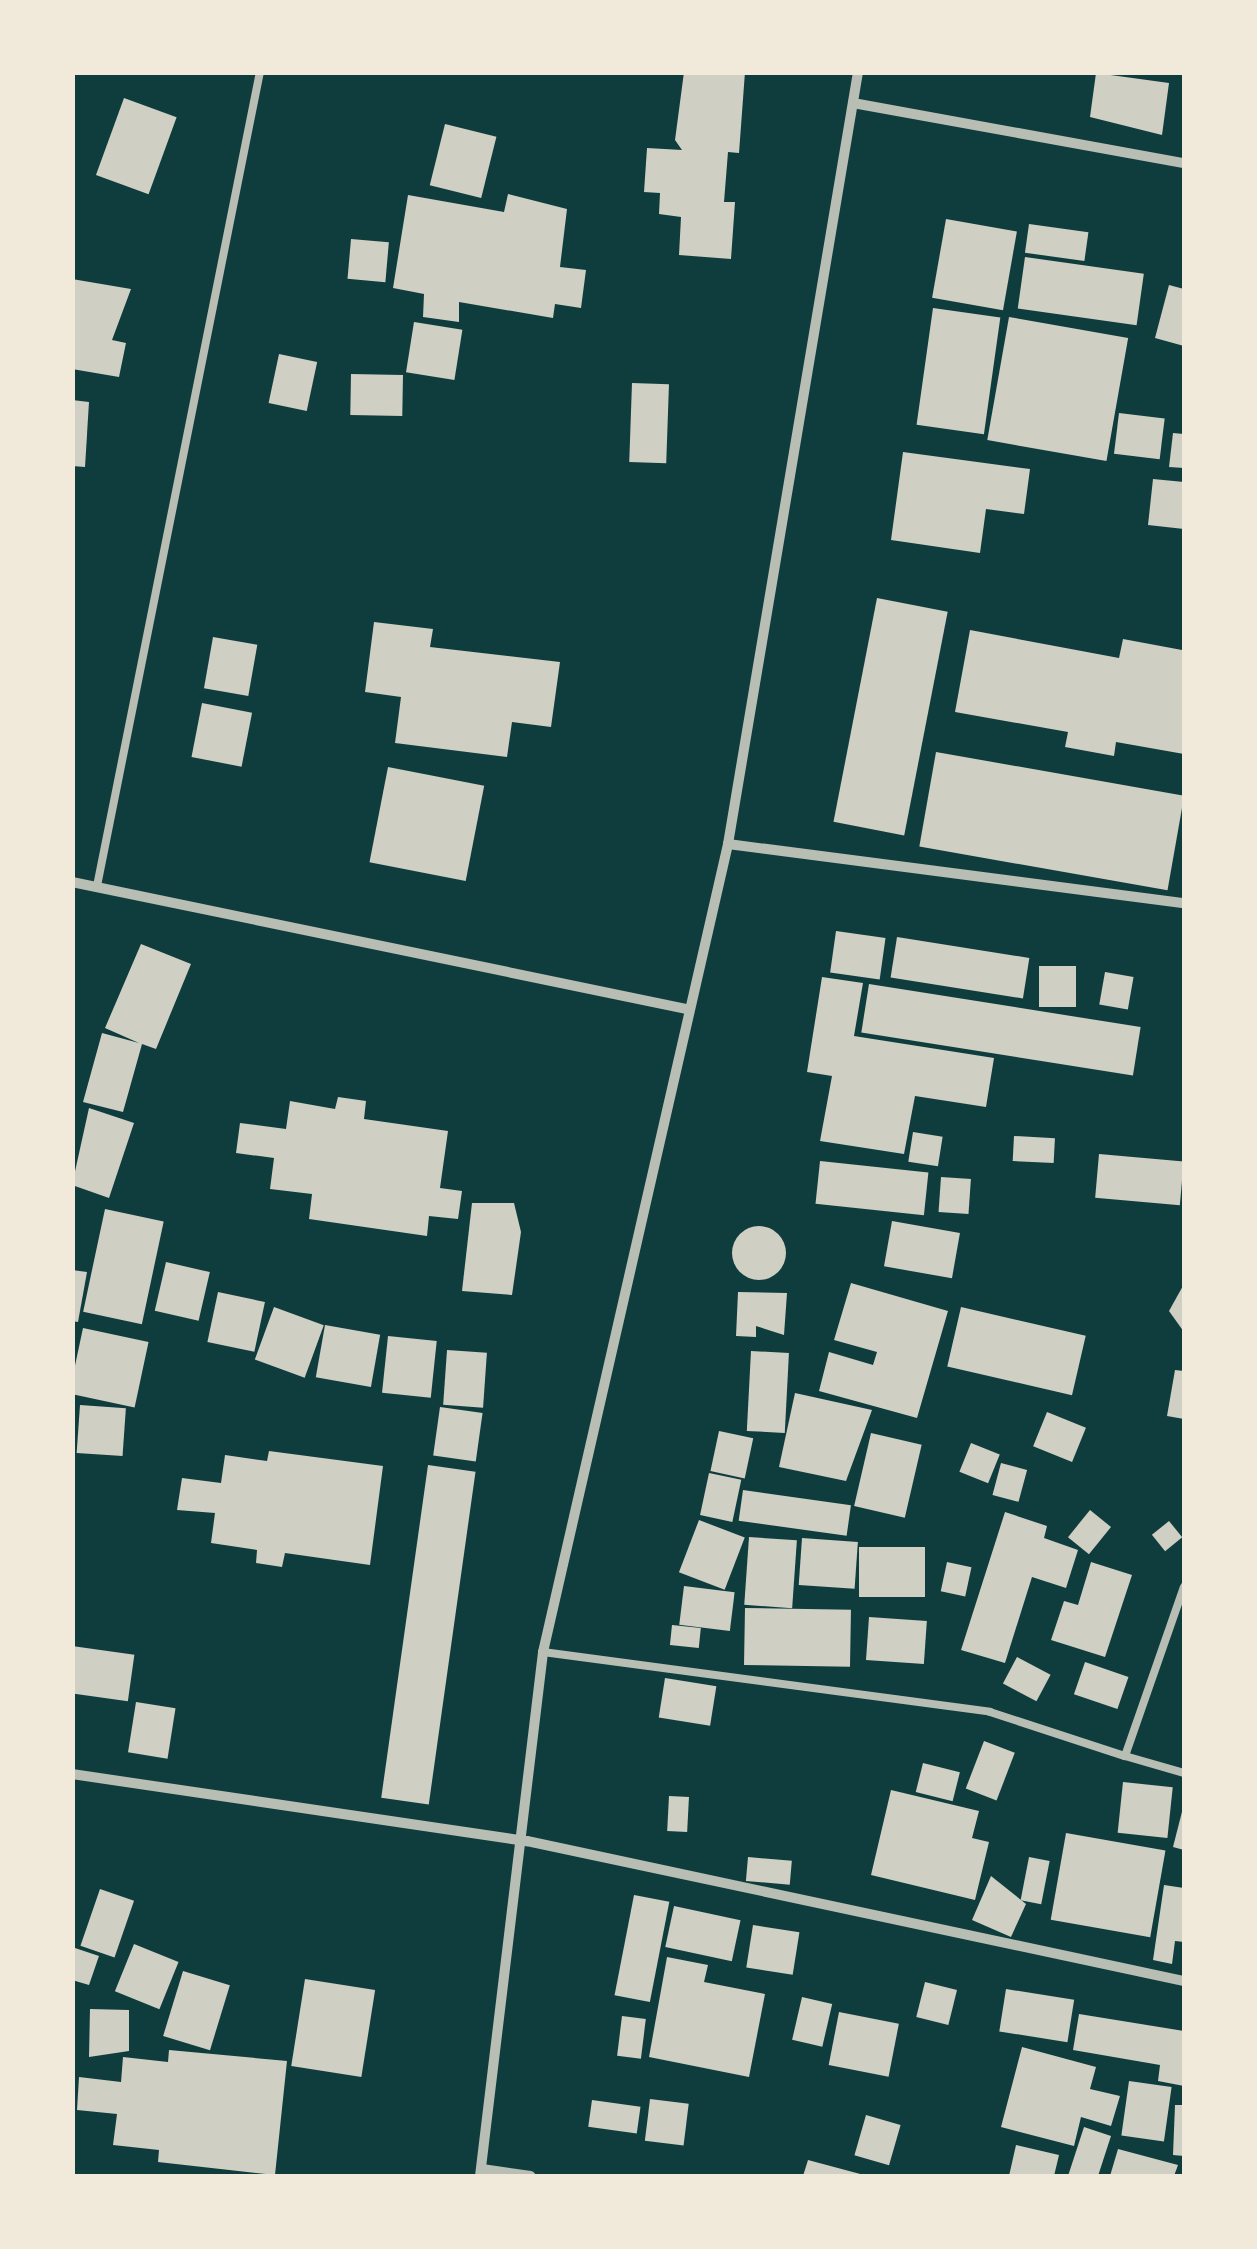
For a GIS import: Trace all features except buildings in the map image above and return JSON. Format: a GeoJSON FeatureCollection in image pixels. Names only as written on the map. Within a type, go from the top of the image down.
{"type":"FeatureCollection","features":[{"type":"Feature","properties":{"kind":"street"},"geometry":{"type":"LineString","coordinates":[[531,2176],[481,2172],[527,1841],[543,1652],[728,844],[858,72]]}},
{"type":"Feature","properties":{"kind":"street"},"geometry":{"type":"LineString","coordinates":[[853,103],[1184,163]]}},
{"type":"Feature","properties":{"kind":"street"},"geometry":{"type":"LineString","coordinates":[[728,844],[1184,903]]}},
{"type":"Feature","properties":{"kind":"street"},"geometry":{"type":"LineString","coordinates":[[72,882],[688,1010]]}},
{"type":"Feature","properties":{"kind":"street"},"geometry":{"type":"LineString","coordinates":[[72,1774],[527,1841],[1184,1981]]}},
{"type":"Feature","properties":{"kind":"lane"},"geometry":{"type":"LineString","coordinates":[[97,886],[260,72]]}},
{"type":"Feature","properties":{"kind":"lane"},"geometry":{"type":"LineString","coordinates":[[1125,1756],[1184,1588]]}},
{"type":"Feature","properties":{"kind":"lane"},"geometry":{"type":"LineString","coordinates":[[543,1652],[990,1712],[1184,1772]]}}]}
